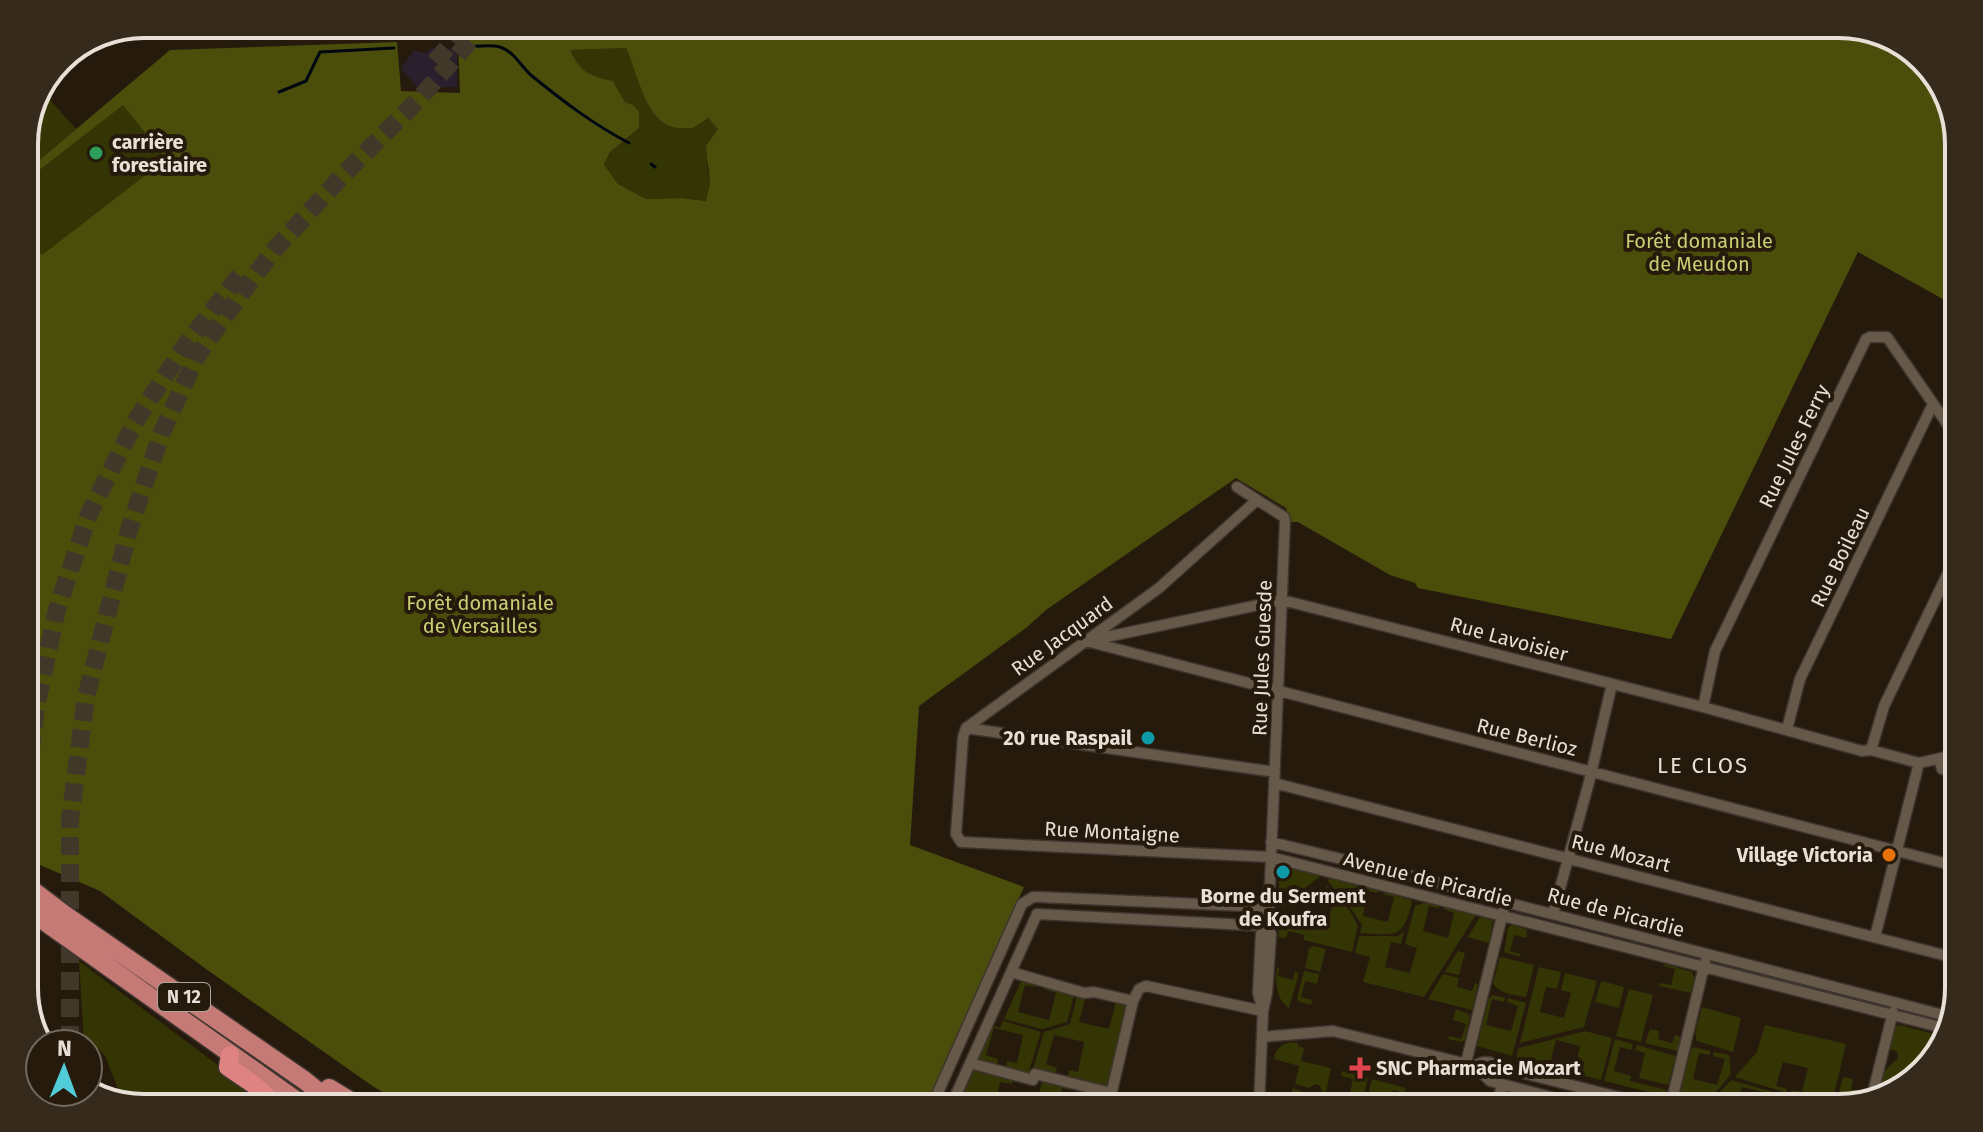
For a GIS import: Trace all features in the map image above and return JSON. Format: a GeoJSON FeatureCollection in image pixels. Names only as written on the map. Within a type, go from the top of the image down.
{"type":"FeatureCollection","features":[{"type":"Feature","properties":{"kind":"highway"},"geometry":{"type":"LineString","coordinates":[[38,886],[58,901],[65,915]]}},
{"type":"Feature","properties":{"kind":"highway","name":"N 12"},"geometry":{"type":"LineString","coordinates":[[38,895],[322,1094]]}},
{"type":"Feature","properties":{"kind":"highway","name":"N 12"},"geometry":{"type":"LineString","coordinates":[[38,917],[287,1094]]}},
{"type":"Feature","properties":{"kind":"highway"},"geometry":{"type":"LineString","coordinates":[[230,1055],[228,1067],[264,1094]]}},
{"type":"Feature","properties":{"kind":"highway"},"geometry":{"type":"LineString","coordinates":[[304,1080],[319,1082],[339,1094]]}},
{"type":"Feature","properties":{"kind":"street","name":"Rue Jules Ferry"},"geometry":{"type":"LineString","coordinates":[[1703,707],[1715,651],[1866,339],[1887,337],[1945,421]]}},
{"type":"Feature","properties":{"kind":"street","name":"Rue Boileau"},"geometry":{"type":"LineString","coordinates":[[1787,729],[1800,679],[1933,404]]}},
{"type":"Feature","properties":{"kind":"street","name":"Rue Jules Guesde"},"geometry":{"type":"LineString","coordinates":[[1237,487],[1285,520],[1266,926],[1271,934],[1263,1011],[1260,1094]]}},
{"type":"Feature","properties":{"kind":"street","name":"Rue Jacquard"},"geometry":{"type":"LineString","coordinates":[[966,728],[1159,588],[1257,500]]}},
{"type":"Feature","properties":{"kind":"street"},"geometry":{"type":"LineString","coordinates":[[1871,750],[1884,706],[1945,579]]}},
{"type":"Feature","properties":{"kind":"street","name":"Rue Lavoisier"},"geometry":{"type":"LineString","coordinates":[[1086,641],[1282,600],[1703,707],[1862,751],[1871,750],[1919,763]]}},
{"type":"Feature","properties":{"kind":"street","name":"Rue Berlioz"},"geometry":{"type":"LineString","coordinates":[[1086,641],[1945,863]]}},
{"type":"Feature","properties":{"kind":"street"},"geometry":{"type":"LineString","coordinates":[[1553,914],[1592,772],[1612,684]]}},
{"type":"Feature","properties":{"kind":"street","name":"Rue Mozart"},"geometry":{"type":"LineString","coordinates":[[966,728],[1274,778],[1567,858],[1945,955]]}},
{"type":"Feature","properties":{"kind":"street","name":"Rue Montaigne"},"geometry":{"type":"LineString","coordinates":[[966,728],[956,834],[961,842],[1271,857]]}},
{"type":"Feature","properties":{"kind":"street"},"geometry":{"type":"LineString","coordinates":[[1875,937],[1919,763],[1945,758]]}},
{"type":"Feature","properties":{"kind":"street"},"geometry":{"type":"LineString","coordinates":[[1939,759],[1945,770]]}},
{"type":"Feature","properties":{"kind":"street","name":"Rue de Picardie"},"geometry":{"type":"LineString","coordinates":[[1271,842],[1941,1014]]}},
{"type":"Feature","properties":{"kind":"street","name":"Avenue de Picardie"},"geometry":{"type":"LineString","coordinates":[[1271,857],[1938,1026]]}},
{"type":"Feature","properties":{"kind":"street"},"geometry":{"type":"LineString","coordinates":[[937,1094],[1026,900],[1039,897],[1269,907]]}},
{"type":"Feature","properties":{"kind":"street"},"geometry":{"type":"LineString","coordinates":[[956,1094],[1037,914],[1039,897]]}},
{"type":"Feature","properties":{"kind":"street"},"geometry":{"type":"LineString","coordinates":[[1475,1068],[1505,902]]}},
{"type":"Feature","properties":{"kind":"street"},"geometry":{"type":"LineString","coordinates":[[1021,907],[1037,914],[1266,926]]}},
{"type":"Feature","properties":{"kind":"street"},"geometry":{"type":"LineString","coordinates":[[1673,1094],[1708,954]]}},
{"type":"Feature","properties":{"kind":"street"},"geometry":{"type":"LineString","coordinates":[[1011,972],[1084,993],[1094,992],[1133,1001]]}},
{"type":"Feature","properties":{"kind":"street"},"geometry":{"type":"LineString","coordinates":[[970,1063],[1033,1080],[1035,1074],[1111,1093],[1133,1001],[1139,989],[1146,986],[1263,1011]]}},
{"type":"Feature","properties":{"kind":"street"},"geometry":{"type":"LineString","coordinates":[[1874,1088],[1895,1002]]}},
{"type":"Feature","properties":{"kind":"street"},"geometry":{"type":"LineString","coordinates":[[1262,1037],[1333,1031],[1475,1068],[1490,1081],[1537,1094]]}},
{"type":"Feature","properties":{"kind":"street"},"geometry":{"type":"LineString","coordinates":[[1475,1068],[1485,1062],[1606,1094]]}},
{"type":"Feature","properties":{"kind":"street"},"geometry":{"type":"LineString","coordinates":[[1500,1094],[1502,1085]]}},
{"type":"Feature","properties":{"kind":"shaded area"},"geometry":{"type":"Polygon","coordinates":[[[432,48],[457,49],[457,87],[417,87],[401,69],[414,50],[425,53],[432,48]]]}},
{"type":"Feature","properties":{"kind":"shaded area"},"geometry":{"type":"Polygon","coordinates":[[[626,48],[634,67],[672,127],[691,128],[708,118],[718,129],[707,166],[710,183],[707,201],[646,199],[618,184],[604,166],[610,152],[639,128],[633,105],[625,102],[613,81],[592,75],[582,68],[569,50],[626,48]]]}},
{"type":"Feature","properties":{"kind":"shaded area"},"geometry":{"type":"Polygon","coordinates":[[[92,52],[60,79],[74,64],[92,52]]]}},
{"type":"Feature","properties":{"kind":"shaded area"},"geometry":{"type":"Polygon","coordinates":[[[49,98],[76,129],[38,161],[38,137],[49,98]]]}},
{"type":"Feature","properties":{"kind":"shaded area"},"geometry":{"type":"Polygon","coordinates":[[[123,104],[166,159],[42,255],[38,250],[38,171],[123,104]]]}},
{"type":"Feature","properties":{"kind":"shaded area"},"geometry":{"type":"Polygon","coordinates":[[[1291,868],[1322,875],[1287,902],[1286,907],[1278,907],[1279,879],[1291,868]]]}},
{"type":"Feature","properties":{"kind":"shaded area"},"geometry":{"type":"Polygon","coordinates":[[[1329,878],[1379,891],[1368,891],[1363,916],[1388,922],[1394,897],[1384,892],[1411,900],[1405,924],[1396,933],[1360,933],[1362,925],[1328,881],[1329,878]]]}},
{"type":"Feature","properties":{"kind":"shaded area"},"geometry":{"type":"Polygon","coordinates":[[[1327,886],[1350,911],[1358,926],[1352,952],[1304,940],[1304,935],[1289,931],[1286,938],[1278,937],[1281,916],[1328,923],[1334,897],[1324,894],[1327,886]]]}},
{"type":"Feature","properties":{"kind":"shaded area"},"geometry":{"type":"Polygon","coordinates":[[[1427,902],[1440,906],[1429,906],[1423,931],[1448,938],[1454,913],[1444,907],[1476,915],[1424,997],[1363,982],[1370,957],[1355,953],[1359,936],[1398,936],[1404,931],[1401,944],[1391,942],[1385,967],[1410,973],[1417,948],[1405,944],[1415,906],[1427,902]]]}},
{"type":"Feature","properties":{"kind":"shaded area"},"geometry":{"type":"Polygon","coordinates":[[[1480,917],[1493,920],[1489,943],[1468,937],[1480,917]]]}},
{"type":"Feature","properties":{"kind":"shaded area"},"geometry":{"type":"Polygon","coordinates":[[[1512,925],[1527,932],[1526,938],[1514,935],[1510,951],[1521,954],[1520,957],[1504,952],[1508,928],[1512,925]]]}},
{"type":"Feature","properties":{"kind":"shaded area"},"geometry":{"type":"Polygon","coordinates":[[[1309,948],[1326,949],[1320,972],[1305,968],[1309,948]]]}},
{"type":"Feature","properties":{"kind":"shaded area"},"geometry":{"type":"Polygon","coordinates":[[[1458,951],[1465,953],[1459,975],[1445,972],[1458,951]]]}},
{"type":"Feature","properties":{"kind":"shaded area"},"geometry":{"type":"Polygon","coordinates":[[[1500,957],[1534,965],[1526,997],[1503,992],[1493,983],[1500,957]]]}},
{"type":"Feature","properties":{"kind":"shaded area"},"geometry":{"type":"Polygon","coordinates":[[[79,961],[253,1094],[144,1094],[120,1091],[105,1056],[104,1028],[83,1028],[79,961]]]}},
{"type":"Feature","properties":{"kind":"shaded area"},"geometry":{"type":"Polygon","coordinates":[[[1665,964],[1692,972],[1695,979],[1691,993],[1659,986],[1660,983],[1671,985],[1675,969],[1665,964]]]}},
{"type":"Feature","properties":{"kind":"shaded area"},"geometry":{"type":"Polygon","coordinates":[[[1539,967],[1561,972],[1557,989],[1546,987],[1540,1012],[1564,1018],[1571,993],[1561,990],[1565,973],[1597,981],[1584,1027],[1520,1043],[1539,967]]]}},
{"type":"Feature","properties":{"kind":"shaded area"},"geometry":{"type":"Polygon","coordinates":[[[1277,968],[1278,976],[1293,980],[1295,972],[1299,973],[1289,1008],[1277,990],[1277,968]]]}},
{"type":"Feature","properties":{"kind":"shaded area"},"geometry":{"type":"Polygon","coordinates":[[[1304,971],[1319,974],[1317,984],[1305,981],[1301,997],[1312,1000],[1311,1005],[1297,999],[1304,971]]]}},
{"type":"Feature","properties":{"kind":"shaded area"},"geometry":{"type":"Polygon","coordinates":[[[1443,974],[1459,978],[1457,987],[1472,991],[1475,983],[1478,984],[1472,1010],[1428,999],[1443,974]]]}},
{"type":"Feature","properties":{"kind":"shaded area"},"geometry":{"type":"Polygon","coordinates":[[[1023,977],[1038,981],[1036,987],[1025,985],[1018,1012],[1049,1020],[1056,993],[1044,989],[1046,983],[1075,992],[1067,1022],[1042,1029],[1004,1019],[1023,977]]]}},
{"type":"Feature","properties":{"kind":"shaded area"},"geometry":{"type":"Polygon","coordinates":[[[1601,981],[1624,987],[1619,1008],[1595,1002],[1601,981]]]}},
{"type":"Feature","properties":{"kind":"shaded area"},"geometry":{"type":"Polygon","coordinates":[[[1629,989],[1653,995],[1641,1042],[1616,1036],[1629,989]]]}},
{"type":"Feature","properties":{"kind":"shaded area"},"geometry":{"type":"Polygon","coordinates":[[[1078,992],[1086,995],[1079,1022],[1109,1029],[1116,1002],[1106,999],[1132,1002],[1111,1089],[1068,1078],[1069,1070],[1078,1072],[1084,1042],[1054,1035],[1046,1064],[1057,1068],[1055,1075],[1033,1069],[1044,1032],[1070,1024],[1078,992]]]}},
{"type":"Feature","properties":{"kind":"shaded area"},"geometry":{"type":"Polygon","coordinates":[[[1493,995],[1505,998],[1504,1002],[1492,999],[1486,1025],[1511,1031],[1518,1006],[1507,1002],[1508,998],[1526,1003],[1512,1056],[1477,1046],[1489,998],[1493,995]]]}},
{"type":"Feature","properties":{"kind":"shaded area"},"geometry":{"type":"Polygon","coordinates":[[[1702,1007],[1741,1018],[1733,1052],[1697,1041],[1695,1033],[1702,1007]]]}},
{"type":"Feature","properties":{"kind":"shaded area"},"geometry":{"type":"Polygon","coordinates":[[[1456,1009],[1470,1015],[1462,1042],[1448,1039],[1449,1036],[1461,1039],[1466,1024],[1453,1020],[1456,1009]]]}},
{"type":"Feature","properties":{"kind":"shaded area"},"geometry":{"type":"Polygon","coordinates":[[[1003,1021],[1041,1032],[1028,1074],[1006,1068],[1007,1061],[1017,1063],[1023,1035],[994,1028],[986,1055],[998,1059],[997,1066],[975,1060],[990,1025],[1000,1028],[1003,1021]]]}},
{"type":"Feature","properties":{"kind":"shaded area"},"geometry":{"type":"Polygon","coordinates":[[[1765,1025],[1846,1044],[1834,1094],[1790,1094],[1791,1090],[1802,1092],[1808,1068],[1783,1062],[1776,1086],[1787,1089],[1787,1093],[1735,1077],[1757,1052],[1765,1025]]]}},
{"type":"Feature","properties":{"kind":"shaded area"},"geometry":{"type":"Polygon","coordinates":[[[1899,1025],[1934,1034],[1914,1063],[1884,1084],[1879,1077],[1898,1058],[1897,1052],[1888,1048],[1892,1029],[1899,1025]]]}},
{"type":"Feature","properties":{"kind":"shaded area"},"geometry":{"type":"Polygon","coordinates":[[[1650,1029],[1659,1031],[1658,1039],[1672,1043],[1675,1035],[1679,1036],[1681,1040],[1677,1051],[1645,1043],[1650,1029]]]}},
{"type":"Feature","properties":{"kind":"shaded area"},"geometry":{"type":"Polygon","coordinates":[[[1585,1031],[1612,1038],[1601,1080],[1574,1073],[1580,1046],[1556,1040],[1550,1064],[1560,1069],[1516,1057],[1519,1048],[1585,1031]]]}},
{"type":"Feature","properties":{"kind":"shaded area"},"geometry":{"type":"Polygon","coordinates":[[[1615,1039],[1633,1044],[1631,1050],[1620,1047],[1614,1071],[1631,1076],[1630,1081],[1667,1090],[1666,1094],[1657,1094],[1604,1081],[1615,1039]]]}},
{"type":"Feature","properties":{"kind":"shaded area"},"geometry":{"type":"Polygon","coordinates":[[[1291,1042],[1304,1048],[1301,1061],[1331,1068],[1326,1092],[1315,1084],[1309,1088],[1295,1084],[1299,1066],[1274,1059],[1280,1048],[1291,1042]]]}},
{"type":"Feature","properties":{"kind":"shaded area"},"geometry":{"type":"Polygon","coordinates":[[[1637,1045],[1676,1056],[1668,1085],[1639,1078],[1645,1053],[1635,1050],[1637,1045]]]}},
{"type":"Feature","properties":{"kind":"shaded area"},"geometry":{"type":"Polygon","coordinates":[[[1691,1049],[1710,1051],[1710,1055],[1699,1053],[1693,1079],[1717,1085],[1725,1059],[1713,1056],[1714,1052],[1729,1055],[1731,1074],[1714,1094],[1679,1094],[1691,1049]]]}},
{"type":"Feature","properties":{"kind":"shaded area"},"geometry":{"type":"Polygon","coordinates":[[[976,1066],[1014,1076],[1012,1084],[1000,1082],[997,1094],[963,1094],[976,1066]]]}},
{"type":"Feature","properties":{"kind":"shaded area"},"geometry":{"type":"Polygon","coordinates":[[[1342,1071],[1368,1078],[1364,1094],[1350,1094],[1353,1079],[1341,1076],[1342,1071]]]}},
{"type":"Feature","properties":{"kind":"shaded area"},"geometry":{"type":"Polygon","coordinates":[[[1843,1077],[1853,1079],[1851,1089],[1861,1091],[1853,1093],[1839,1094],[1843,1077]]]}},
{"type":"Feature","properties":{"kind":"shaded area"},"geometry":{"type":"Polygon","coordinates":[[[1043,1078],[1073,1085],[1072,1090],[1062,1088],[1060,1094],[1039,1094],[1043,1078]]]}},
{"type":"Feature","properties":{"kind":"shaded area"},"geometry":{"type":"Polygon","coordinates":[[[1372,1079],[1406,1088],[1404,1093],[1393,1090],[1392,1094],[1368,1094],[1372,1079]]]}},
{"type":"Feature","properties":{"kind":"shaded area"},"geometry":{"type":"Polygon","coordinates":[[[1731,1080],[1780,1094],[1742,1087],[1740,1094],[1718,1094],[1731,1080]]]}},
{"type":"Feature","properties":{"kind":"shaded area"},"geometry":{"type":"Polygon","coordinates":[[[1293,1088],[1308,1094],[1292,1094],[1293,1088]]]}},
{"type":"Feature","properties":{"kind":"green space","name":"Forêt domaniale de Versailles"},"geometry":{"type":"Polygon","coordinates":[[[458,39],[1853,39],[1880,46],[1909,64],[1927,85],[1939,110],[1945,137],[1945,300],[1858,252],[1671,639],[1418,588],[1415,583],[1390,575],[1298,522],[1290,522],[1286,508],[1236,478],[1046,610],[919,706],[910,845],[1024,887],[931,1094],[386,1094],[100,891],[38,864],[38,250],[42,255],[166,159],[123,105],[38,171],[38,161],[170,50],[397,42],[401,91],[460,93],[458,39]],[[626,48],[570,50],[587,72],[613,81],[625,102],[639,112],[639,128],[610,152],[604,165],[618,184],[646,199],[706,201],[710,183],[706,146],[718,129],[708,118],[692,128],[668,125],[658,118],[645,97],[626,48]]]}},
{"type":"Feature","properties":{"kind":"waterway"},"geometry":{"type":"LineString","coordinates":[[463,47],[505,49],[567,104],[629,143]]}},
{"type":"Feature","properties":{"kind":"waterway"},"geometry":{"type":"LineString","coordinates":[[279,92],[306,81],[320,52],[394,48]]}},
{"type":"Feature","properties":{"kind":"waterway"},"geometry":{"type":"LineString","coordinates":[[651,164],[655,167]]}},
{"type":"Feature","properties":{"kind":"tunnel"},"geometry":{"type":"LineString","coordinates":[[435,62],[455,38]]}},
{"type":"Feature","properties":{"kind":"tunnel"},"geometry":{"type":"LineString","coordinates":[[70,1028],[70,820],[86,697],[129,530],[162,432],[197,356],[275,249],[418,100],[473,38]]}},
{"type":"Feature","properties":{"kind":"tunnel"},"geometry":{"type":"LineString","coordinates":[[38,698],[57,609],[89,514],[135,422],[182,350],[242,272]]}},
{"type":"Feature","properties":{"kind":"place","name":"carrière forestiaire"},"geometry":{"type":"Point","coordinates":[96,153]}},
{"type":"Feature","properties":{"kind":"place","name":"20 rue Raspail"},"geometry":{"type":"Point","coordinates":[1148,738]}},
{"type":"Feature","properties":{"kind":"place","name":"Village Victoria"},"geometry":{"type":"Point","coordinates":[1889,855]}},
{"type":"Feature","properties":{"kind":"place","name":"Borne du Serment de Koufra"},"geometry":{"type":"Point","coordinates":[1283,872]}},
{"type":"Feature","properties":{"kind":"place","name":"SNC Pharmacie Mozart"},"geometry":{"type":"Point","coordinates":[1360,1068]}},
{"type":"Feature","properties":{"kind":"district","name":"LE CLOS"},"geometry":{"type":"Point","coordinates":[1703,765]}},
{"type":"Feature","properties":{"kind":"park label","name":"Forêt domaniale de Meudon"},"geometry":{"type":"Point","coordinates":[1699,252]}}]}
